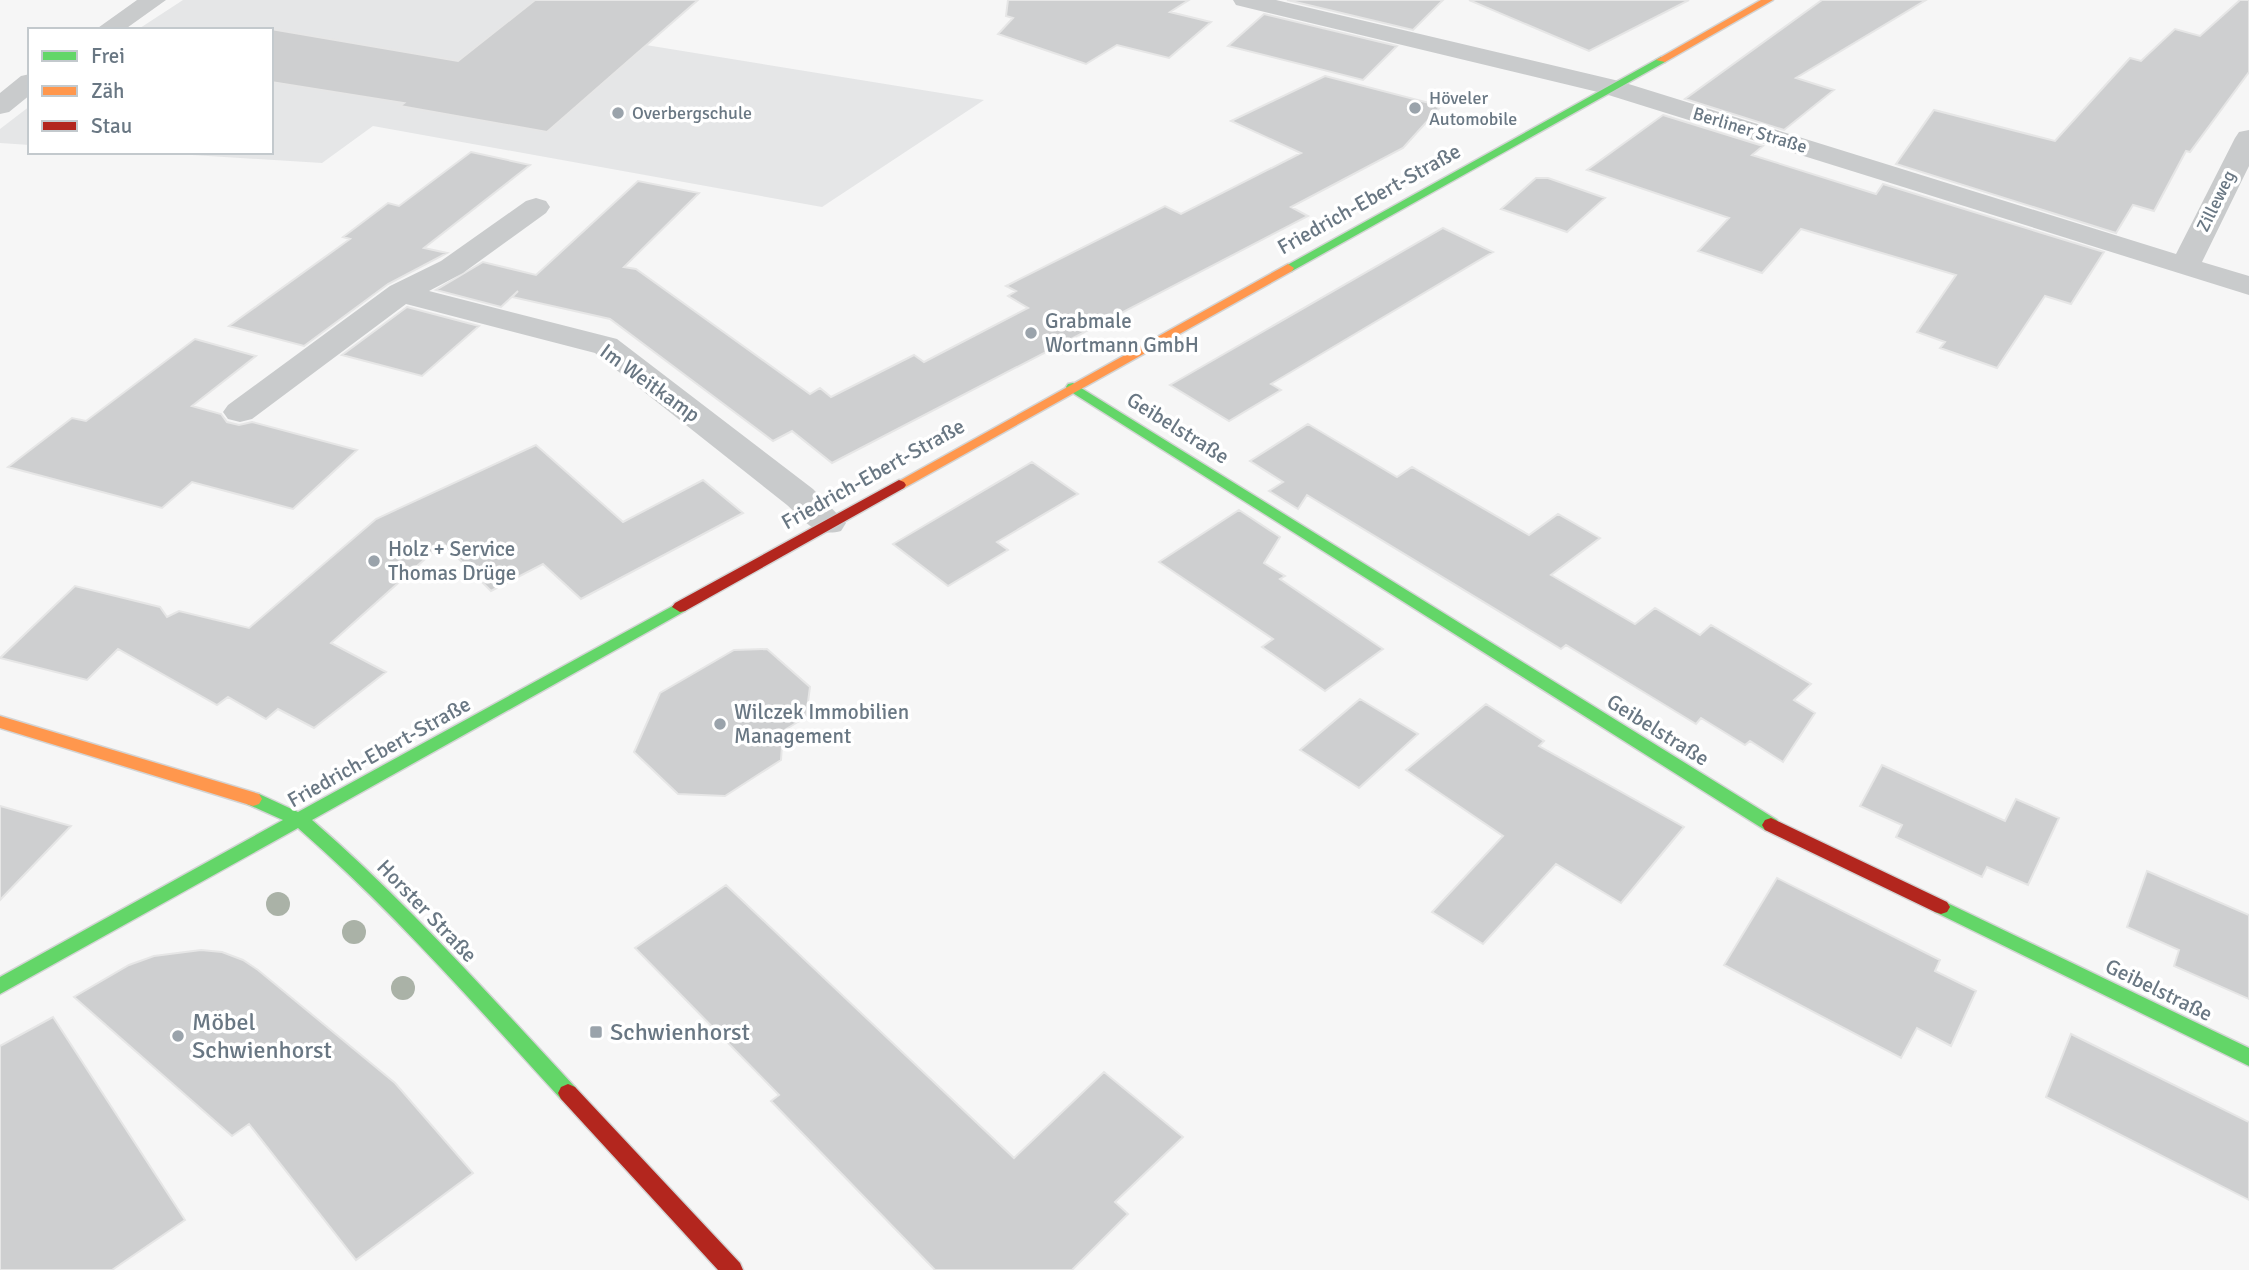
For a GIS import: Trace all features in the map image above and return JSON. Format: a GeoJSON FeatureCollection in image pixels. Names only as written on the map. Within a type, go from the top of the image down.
{"type":"FeatureCollection","features":[{"type":"Feature","properties":{"kind":"street"},"geometry":{"type":"LineString","coordinates":[[110,28],[154,0]]}},
{"type":"Feature","properties":{"kind":"street","name":"Berliner Straße"},"geometry":{"type":"LineString","coordinates":[[1245,0],[1610,87],[2249,285]]}},
{"type":"Feature","properties":{"kind":"street","name":"Friedrich-Ebert-Straße"},"geometry":{"type":"LineString","coordinates":[[0,986],[1768,0]]}},
{"type":"Feature","properties":{"kind":"street"},"geometry":{"type":"LineString","coordinates":[[0,106],[28,84]]}},
{"type":"Feature","properties":{"kind":"street","name":"Zilleweg"},"geometry":{"type":"LineString","coordinates":[[2185,266],[2249,138]]}},
{"type":"Feature","properties":{"kind":"street"},"geometry":{"type":"LineString","coordinates":[[240,412],[401,293],[452,267],[536,207]]}},
{"type":"Feature","properties":{"kind":"street","name":"Im Weitkamp"},"geometry":{"type":"LineString","coordinates":[[401,293],[606,346],[800,497],[828,523]]}},
{"type":"Feature","properties":{"kind":"street","name":"Geibelstraße"},"geometry":{"type":"LineString","coordinates":[[1073,387],[1763,821],[2249,1057]]}},
{"type":"Feature","properties":{"kind":"street","name":"Horster Straße"},"geometry":{"type":"LineString","coordinates":[[0,722],[231,790],[300,820],[352,865],[402,914],[732,1270]]}},
{"type":"Feature","properties":{"kind":"shaded area","name":"Overbergschule"},"geometry":{"type":"Polygon","coordinates":[[[183,0],[579,0],[523,25],[984,100],[822,207],[373,126],[322,163],[176,154],[273,154],[273,28],[140,28],[183,0]]]}},
{"type":"Feature","properties":{"kind":"shaded area"},"geometry":{"type":"Polygon","coordinates":[[[28,108],[28,145],[0,143],[0,129],[28,108]]]}},
{"type":"Feature","properties":{"kind":"building"},"geometry":{"type":"Polygon","coordinates":[[[535,0],[698,0],[547,132],[400,106],[404,103],[273,82],[273,29],[458,61],[535,0]]]}},
{"type":"Feature","properties":{"kind":"building"},"geometry":{"type":"Polygon","coordinates":[[[1008,0],[1189,0],[1170,12],[1211,22],[1169,58],[1117,45],[1086,64],[998,34],[1013,18],[1006,16],[1008,0]]]}},
{"type":"Feature","properties":{"kind":"building"},"geometry":{"type":"Polygon","coordinates":[[[1287,0],[1443,0],[1413,30],[1287,0]]]}},
{"type":"Feature","properties":{"kind":"building"},"geometry":{"type":"Polygon","coordinates":[[[1469,0],[1689,0],[1589,51],[1469,0]]]}},
{"type":"Feature","properties":{"kind":"building"},"geometry":{"type":"Polygon","coordinates":[[[1822,0],[1926,0],[1796,78],[1834,90],[1784,130],[1685,99],[1822,0]]]}},
{"type":"Feature","properties":{"kind":"building"},"geometry":{"type":"Polygon","coordinates":[[[2240,0],[2249,0],[2249,72],[2190,152],[2186,151],[2154,211],[2133,205],[2116,233],[1896,164],[1934,110],[2055,141],[2130,58],[2141,61],[2175,29],[2200,36],[2240,0]]]}},
{"type":"Feature","properties":{"kind":"building"},"geometry":{"type":"Polygon","coordinates":[[[1264,14],[1397,46],[1363,80],[1228,46],[1264,14]]]}},
{"type":"Feature","properties":{"kind":"building"},"geometry":{"type":"Polygon","coordinates":[[[1325,76],[1441,106],[1403,148],[1291,207],[1308,216],[832,463],[792,431],[773,441],[610,319],[512,297],[518,291],[501,307],[436,290],[483,262],[536,275],[638,181],[699,193],[624,267],[636,269],[810,394],[820,388],[831,397],[914,355],[924,362],[1028,308],[1008,296],[1016,291],[1006,286],[1165,206],[1181,214],[1301,153],[1231,121],[1325,76]]]}},
{"type":"Feature","properties":{"kind":"building"},"geometry":{"type":"Polygon","coordinates":[[[1663,115],[1763,146],[1752,155],[1876,194],[1883,184],[2104,252],[2071,304],[2045,296],[1997,368],[1940,348],[1945,342],[1917,332],[1956,275],[1801,229],[1762,273],[1698,251],[1729,218],[1587,170],[1663,115]]]}},
{"type":"Feature","properties":{"kind":"building"},"geometry":{"type":"Polygon","coordinates":[[[471,152],[530,165],[424,248],[447,253],[388,284],[304,346],[229,326],[350,239],[343,237],[388,203],[399,206],[471,152]]]}},
{"type":"Feature","properties":{"kind":"building"},"geometry":{"type":"Polygon","coordinates":[[[1536,178],[1548,178],[1605,198],[1567,232],[1501,209],[1536,178]]]}},
{"type":"Feature","properties":{"kind":"building"},"geometry":{"type":"Polygon","coordinates":[[[1443,228],[1493,252],[1271,384],[1281,390],[1229,421],[1170,385],[1443,228]]]}},
{"type":"Feature","properties":{"kind":"building"},"geometry":{"type":"Polygon","coordinates":[[[407,307],[479,326],[422,376],[342,355],[407,307]]]}},
{"type":"Feature","properties":{"kind":"building"},"geometry":{"type":"Polygon","coordinates":[[[195,339],[256,356],[192,406],[221,414],[227,422],[239,425],[252,422],[357,450],[293,509],[192,482],[162,508],[8,467],[72,418],[86,421],[195,339]]]}},
{"type":"Feature","properties":{"kind":"building"},"geometry":{"type":"Polygon","coordinates":[[[1308,424],[1397,477],[1412,467],[1529,535],[1558,514],[1600,538],[1551,575],[1635,624],[1655,608],[1700,635],[1711,625],[1811,684],[1794,700],[1815,713],[1783,762],[1750,741],[1745,745],[1701,718],[1696,724],[1566,645],[1561,649],[1307,495],[1298,509],[1269,491],[1283,482],[1250,461],[1308,424]]]}},
{"type":"Feature","properties":{"kind":"building"},"geometry":{"type":"Polygon","coordinates":[[[536,445],[623,522],[703,480],[743,513],[581,599],[543,564],[491,591],[443,543],[331,643],[386,672],[314,728],[278,709],[266,719],[228,697],[217,705],[118,649],[87,680],[0,658],[75,586],[160,607],[167,617],[179,611],[249,628],[376,519],[536,445]]]}},
{"type":"Feature","properties":{"kind":"building"},"geometry":{"type":"Polygon","coordinates":[[[1032,462],[1078,494],[997,542],[1008,550],[948,586],[893,544],[1032,462]]]}},
{"type":"Feature","properties":{"kind":"building"},"geometry":{"type":"Polygon","coordinates":[[[1239,510],[1280,537],[1264,563],[1285,576],[1280,579],[1383,649],[1325,691],[1262,647],[1273,639],[1159,562],[1239,510]]]}},
{"type":"Feature","properties":{"kind":"building","name":"Wilczek Immobilien Management"},"geometry":{"type":"Polygon","coordinates":[[[767,649],[810,687],[806,717],[783,731],[781,760],[725,796],[678,794],[634,752],[660,693],[734,650],[767,649]]]}},
{"type":"Feature","properties":{"kind":"building"},"geometry":{"type":"Polygon","coordinates":[[[1360,699],[1418,734],[1359,788],[1300,750],[1360,699]]]}},
{"type":"Feature","properties":{"kind":"building"},"geometry":{"type":"Polygon","coordinates":[[[1486,704],[1544,741],[1539,746],[1684,827],[1621,903],[1556,864],[1483,944],[1432,912],[1503,836],[1406,770],[1486,704]]]}},
{"type":"Feature","properties":{"kind":"building"},"geometry":{"type":"Polygon","coordinates":[[[1882,765],[2005,821],[2016,799],[2059,818],[2028,885],[1987,867],[1982,877],[1896,837],[1902,825],[1860,806],[1882,765]]]}},
{"type":"Feature","properties":{"kind":"building"},"geometry":{"type":"Polygon","coordinates":[[[0,806],[71,826],[0,900],[0,806]]]}},
{"type":"Feature","properties":{"kind":"building"},"geometry":{"type":"Polygon","coordinates":[[[2147,871],[2249,915],[2249,999],[2174,966],[2179,950],[2127,927],[2147,871]]]}},
{"type":"Feature","properties":{"kind":"building"},"geometry":{"type":"Polygon","coordinates":[[[1777,878],[1940,960],[1935,971],[1976,991],[1951,1046],[1917,1028],[1901,1058],[1724,965],[1777,878]]]}},
{"type":"Feature","properties":{"kind":"building"},"geometry":{"type":"Polygon","coordinates":[[[726,885],[1014,1158],[1104,1072],[1183,1137],[1115,1202],[1128,1214],[1072,1270],[935,1270],[771,1101],[779,1095],[635,948],[726,885]]]}},
{"type":"Feature","properties":{"kind":"building"},"geometry":{"type":"Polygon","coordinates":[[[201,950],[222,952],[243,960],[258,970],[395,1083],[473,1173],[356,1260],[249,1124],[232,1136],[74,997],[129,965],[154,956],[201,950]]]}},
{"type":"Feature","properties":{"kind":"building"},"geometry":{"type":"Polygon","coordinates":[[[53,1017],[185,1220],[112,1270],[0,1270],[0,1046],[53,1017]]]}},
{"type":"Feature","properties":{"kind":"building"},"geometry":{"type":"Polygon","coordinates":[[[2071,1034],[2249,1122],[2249,1200],[2046,1097],[2071,1034]]]}},
{"type":"Feature","properties":{"kind":"traffic: fast"},"geometry":{"type":"LineString","coordinates":[[1288,268],[1661,60]]}},
{"type":"Feature","properties":{"kind":"traffic: fast"},"geometry":{"type":"LineString","coordinates":[[1073,387],[1771,825]]}},
{"type":"Feature","properties":{"kind":"traffic: fast"},"geometry":{"type":"LineString","coordinates":[[0,986],[680,607]]}},
{"type":"Feature","properties":{"kind":"traffic: fast"},"geometry":{"type":"LineString","coordinates":[[253,799],[300,820],[352,865],[402,914],[568,1093]]}},
{"type":"Feature","properties":{"kind":"traffic: fast"},"geometry":{"type":"LineString","coordinates":[[1941,907],[2249,1057]]}},
{"type":"Feature","properties":{"kind":"traffic: slow"},"geometry":{"type":"LineString","coordinates":[[1661,60],[1768,0]]}},
{"type":"Feature","properties":{"kind":"traffic: slow"},"geometry":{"type":"LineString","coordinates":[[899,485],[1288,268]]}},
{"type":"Feature","properties":{"kind":"traffic: slow"},"geometry":{"type":"LineString","coordinates":[[0,722],[253,799]]}},
{"type":"Feature","properties":{"kind":"traffic: jam"},"geometry":{"type":"LineString","coordinates":[[680,607],[899,485]]}},
{"type":"Feature","properties":{"kind":"traffic: jam"},"geometry":{"type":"LineString","coordinates":[[1771,825],[1941,907]]}},
{"type":"Feature","properties":{"kind":"traffic: jam"},"geometry":{"type":"LineString","coordinates":[[568,1093],[732,1270]]}},
{"type":"Feature","properties":{"kind":"place","name":"Höveler Automobile"},"geometry":{"type":"Point","coordinates":[1415,108]}},
{"type":"Feature","properties":{"kind":"place","name":"Overbergschule"},"geometry":{"type":"Point","coordinates":[618,113]}},
{"type":"Feature","properties":{"kind":"place","name":"Grabmale Wortmann GmbH"},"geometry":{"type":"Point","coordinates":[1031,333]}},
{"type":"Feature","properties":{"kind":"place","name":"Holz + Service Thomas Drüge"},"geometry":{"type":"Point","coordinates":[374,561]}},
{"type":"Feature","properties":{"kind":"place","name":"Wilczek Immobilien Management"},"geometry":{"type":"Point","coordinates":[720,724]}},
{"type":"Feature","properties":{"kind":"place","name":"Schwienhorst"},"geometry":{"type":"Point","coordinates":[596,1032]}},
{"type":"Feature","properties":{"kind":"place","name":"Möbel Schwienhorst"},"geometry":{"type":"Point","coordinates":[178,1036]}}]}
